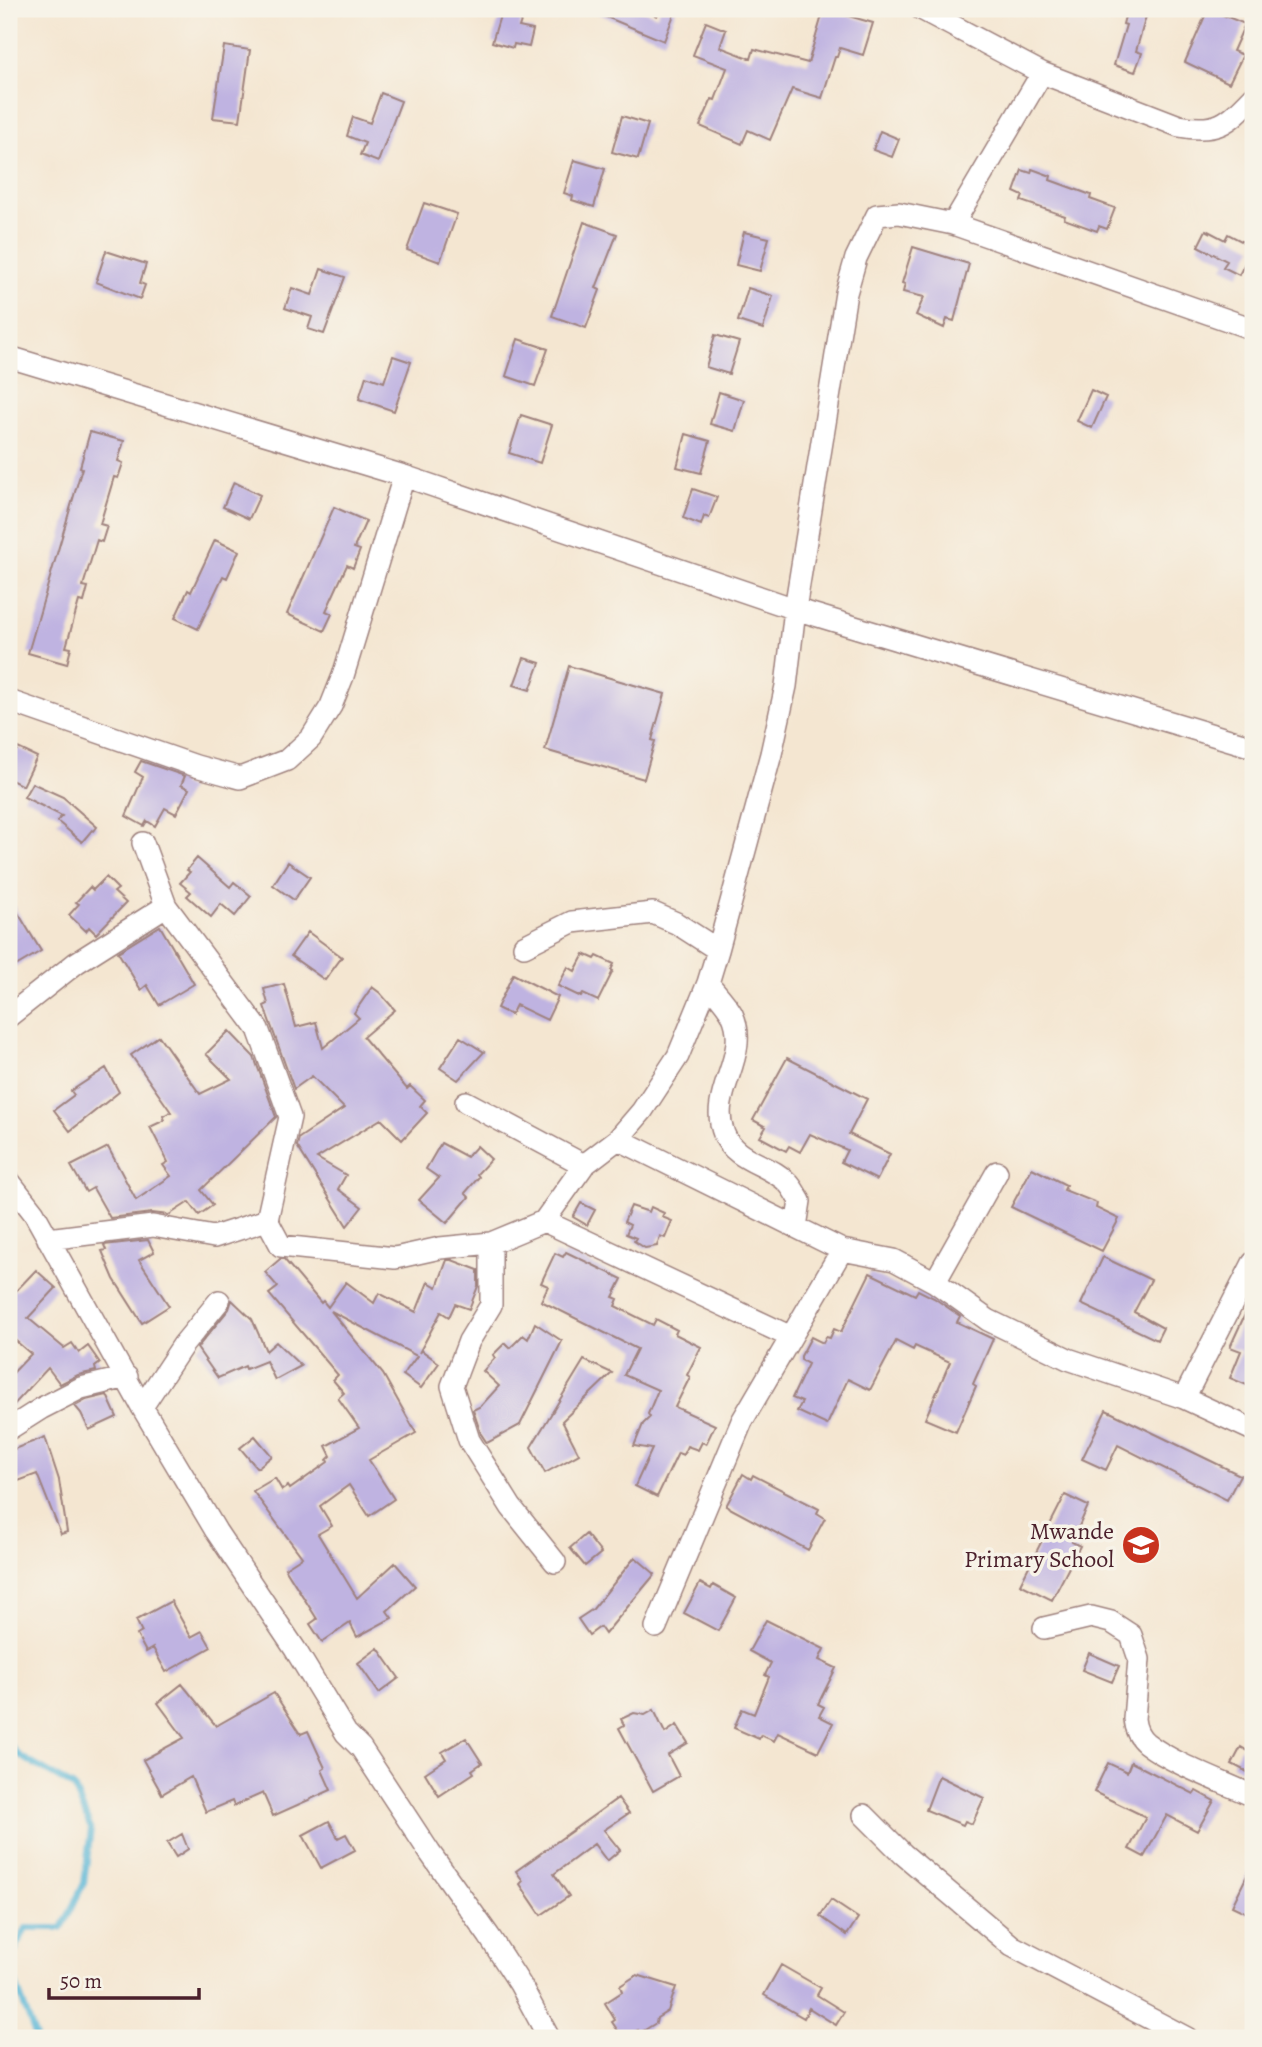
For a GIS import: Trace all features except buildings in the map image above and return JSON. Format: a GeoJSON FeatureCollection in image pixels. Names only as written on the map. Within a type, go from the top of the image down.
{"type":"FeatureCollection","features":[{"type":"Feature","properties":{"kind":"street"},"geometry":{"type":"LineString","coordinates":[[921,9],[1042,73],[1179,126],[1200,130],[1217,127],[1234,118],[1253,97]]}},
{"type":"Feature","properties":{"kind":"street"},"geometry":{"type":"LineString","coordinates":[[953,224],[1042,73]]}},
{"type":"Feature","properties":{"kind":"street"},"geometry":{"type":"LineString","coordinates":[[143,843],[166,906],[258,1030],[290,1117],[267,1220],[281,1246],[395,1258],[440,1248],[491,1243],[544,1221],[584,1165],[618,1139],[642,1111],[678,1056],[708,983],[774,743],[786,686],[795,609],[846,293],[856,257],[877,215],[899,213],[953,224],[1253,329]]}},
{"type":"Feature","properties":{"kind":"street"},"geometry":{"type":"LineString","coordinates":[[9,357],[404,475],[795,609],[1253,747]]}},
{"type":"Feature","properties":{"kind":"street"},"geometry":{"type":"LineString","coordinates":[[9,701],[196,766],[240,778],[287,760],[311,738],[331,706],[343,676],[404,475]]}},
{"type":"Feature","properties":{"kind":"street"},"geometry":{"type":"LineString","coordinates":[[9,1016],[76,963],[166,906]]}},
{"type":"Feature","properties":{"kind":"street"},"geometry":{"type":"LineString","coordinates":[[524,946],[572,922],[653,913],[676,923],[718,950]]}},
{"type":"Feature","properties":{"kind":"street"},"geometry":{"type":"LineString","coordinates":[[708,983],[732,1014],[738,1044],[734,1064],[722,1092],[719,1114],[724,1136],[737,1152],[787,1181],[800,1201],[796,1227]]}},
{"type":"Feature","properties":{"kind":"street"},"geometry":{"type":"LineString","coordinates":[[466,1102],[584,1165]]}},
{"type":"Feature","properties":{"kind":"street"},"geometry":{"type":"LineString","coordinates":[[618,1139],[842,1250],[894,1260],[935,1282],[988,1320],[1068,1359],[1184,1398],[1253,1430]]}},
{"type":"Feature","properties":{"kind":"street"},"geometry":{"type":"LineString","coordinates":[[935,1282],[998,1172]]}},
{"type":"Feature","properties":{"kind":"street"},"geometry":{"type":"LineString","coordinates":[[9,1181],[34,1213],[142,1407],[216,1531],[295,1649],[345,1733],[361,1748],[489,1936],[520,1984],[549,2038]]}},
{"type":"Feature","properties":{"kind":"street"},"geometry":{"type":"LineString","coordinates":[[48,1239],[153,1226],[214,1237],[267,1220]]}},
{"type":"Feature","properties":{"kind":"street"},"geometry":{"type":"LineString","coordinates":[[544,1221],[791,1337]]}},
{"type":"Feature","properties":{"kind":"street"},"geometry":{"type":"LineString","coordinates":[[491,1243],[491,1305],[469,1341],[452,1386],[469,1440],[511,1507],[555,1562]]}},
{"type":"Feature","properties":{"kind":"street"},"geometry":{"type":"LineString","coordinates":[[656,1627],[742,1421],[842,1250]]}},
{"type":"Feature","properties":{"kind":"street"},"geometry":{"type":"LineString","coordinates":[[1184,1398],[1253,1263]]}},
{"type":"Feature","properties":{"kind":"street"},"geometry":{"type":"LineString","coordinates":[[142,1407],[183,1345],[219,1301]]}},
{"type":"Feature","properties":{"kind":"street"},"geometry":{"type":"LineString","coordinates":[[9,1429],[41,1408],[81,1388],[127,1377]]}},
{"type":"Feature","properties":{"kind":"street"},"geometry":{"type":"LineString","coordinates":[[1044,1628],[1091,1617],[1111,1622],[1131,1635],[1139,1659],[1134,1719],[1141,1737],[1171,1758],[1253,1796]]}},
{"type":"Feature","properties":{"kind":"street"},"geometry":{"type":"LineString","coordinates":[[864,1815],[903,1854],[1012,1946],[1187,2038]]}},
{"type":"Feature","properties":{"kind":"waterway"},"geometry":{"type":"LineString","coordinates":[[9,1744],[20,1756],[74,1787],[91,1829],[84,1883],[62,1928],[26,1928],[9,1963]]}},
{"type":"Feature","properties":{"kind":"waterway"},"geometry":{"type":"LineString","coordinates":[[9,1965],[36,2038]]}},
{"type":"Feature","properties":{"kind":"place","name":"Mwande Primary School"},"geometry":{"type":"Point","coordinates":[1141,1545]}}]}
